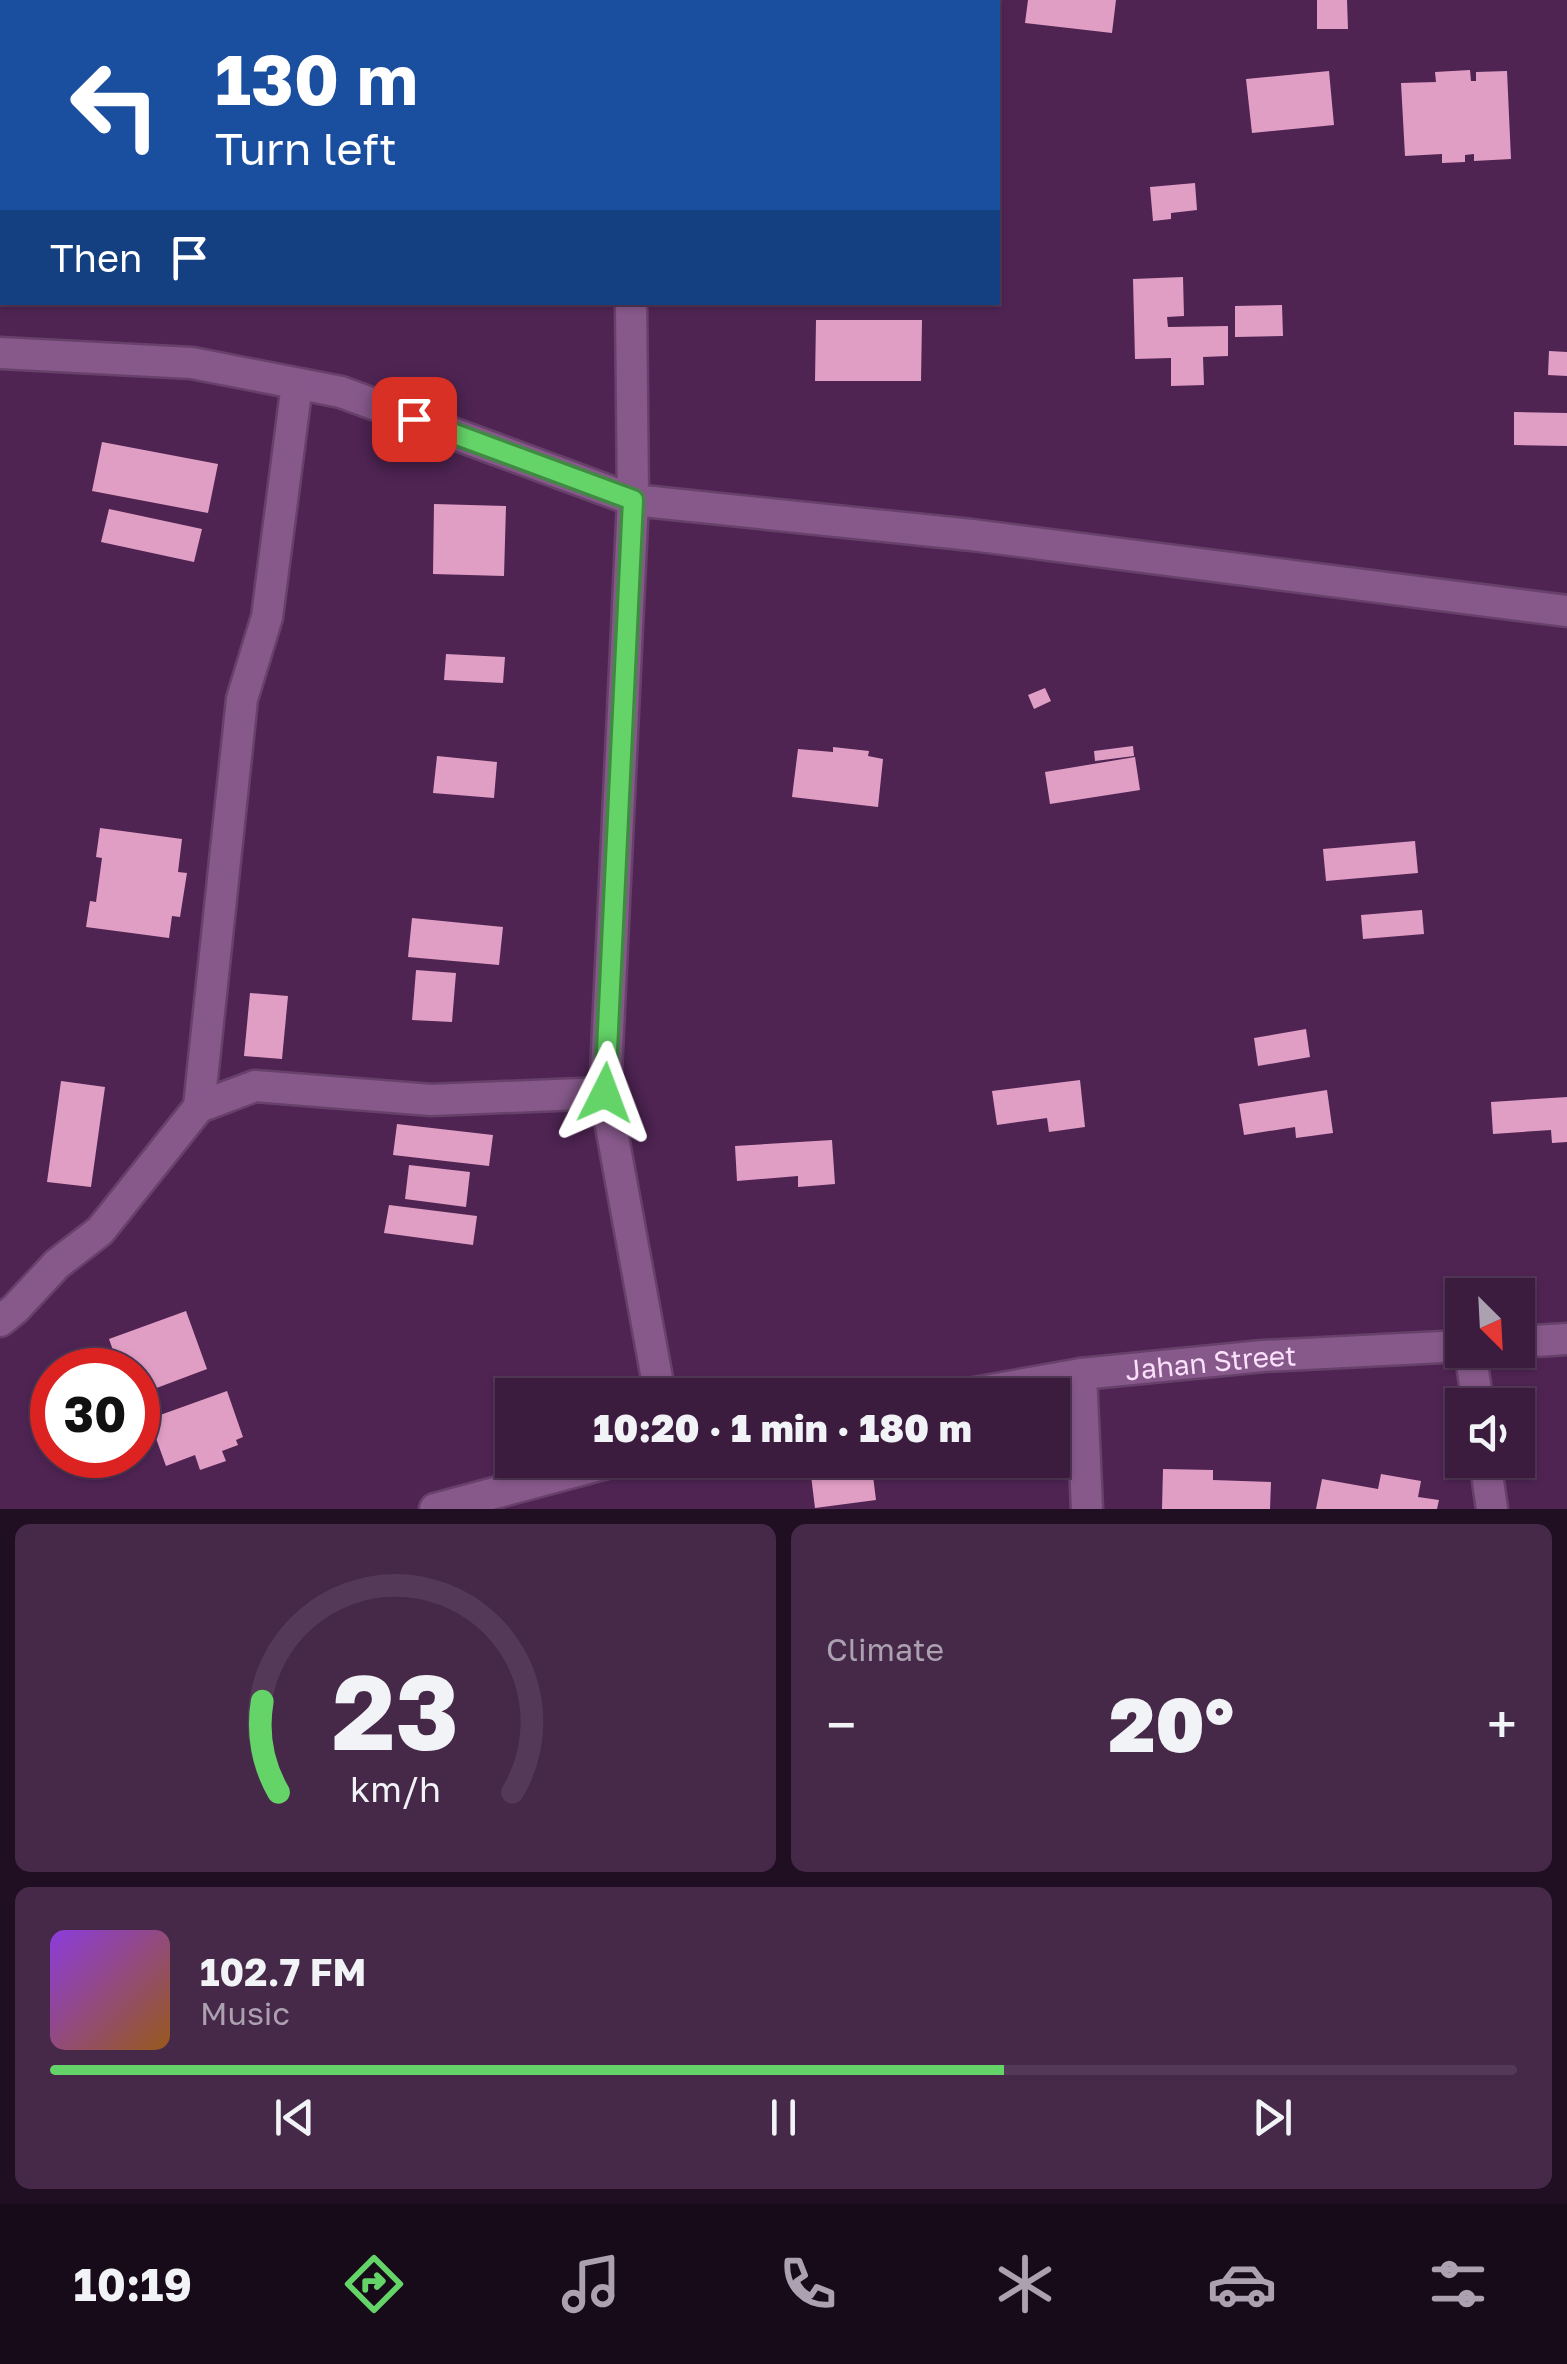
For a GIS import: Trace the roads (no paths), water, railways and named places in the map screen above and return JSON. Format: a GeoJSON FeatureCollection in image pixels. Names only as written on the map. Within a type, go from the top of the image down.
{"type":"FeatureCollection","features":[{"type":"Feature","properties":{"kind":"street"},"geometry":{"type":"LineString","coordinates":[[631,305],[633,500],[605,1093],[657,1378]]}},
{"type":"Feature","properties":{"kind":"street"},"geometry":{"type":"LineString","coordinates":[[0,353],[192,363],[341,392],[633,500],[972,535],[1567,611]]}},
{"type":"Feature","properties":{"kind":"street"},"geometry":{"type":"LineString","coordinates":[[199,1106],[242,699],[267,617],[297,384]]}},
{"type":"Feature","properties":{"kind":"street"},"geometry":{"type":"LineString","coordinates":[[0,1321],[57,1264],[100,1231],[199,1106],[256,1086],[431,1100],[605,1093]]}},
{"type":"Feature","properties":{"kind":"street"},"geometry":{"type":"LineString","coordinates":[[1535,1341],[1567,1338]]}},
{"type":"Feature","properties":{"kind":"street","name":"Jahan Street"},"geometry":{"type":"LineString","coordinates":[[1059,1378],[1263,1356],[1445,1347]]}},
{"type":"Feature","properties":{"kind":"street"},"geometry":{"type":"LineString","coordinates":[[1081,1374],[1087,1509]]}},
{"type":"Feature","properties":{"kind":"street"},"geometry":{"type":"LineString","coordinates":[[434,1509],[550,1478]]}},
{"type":"Feature","properties":{"kind":"street"},"geometry":{"type":"LineString","coordinates":[[1488,1478],[1492,1509]]}}]}
